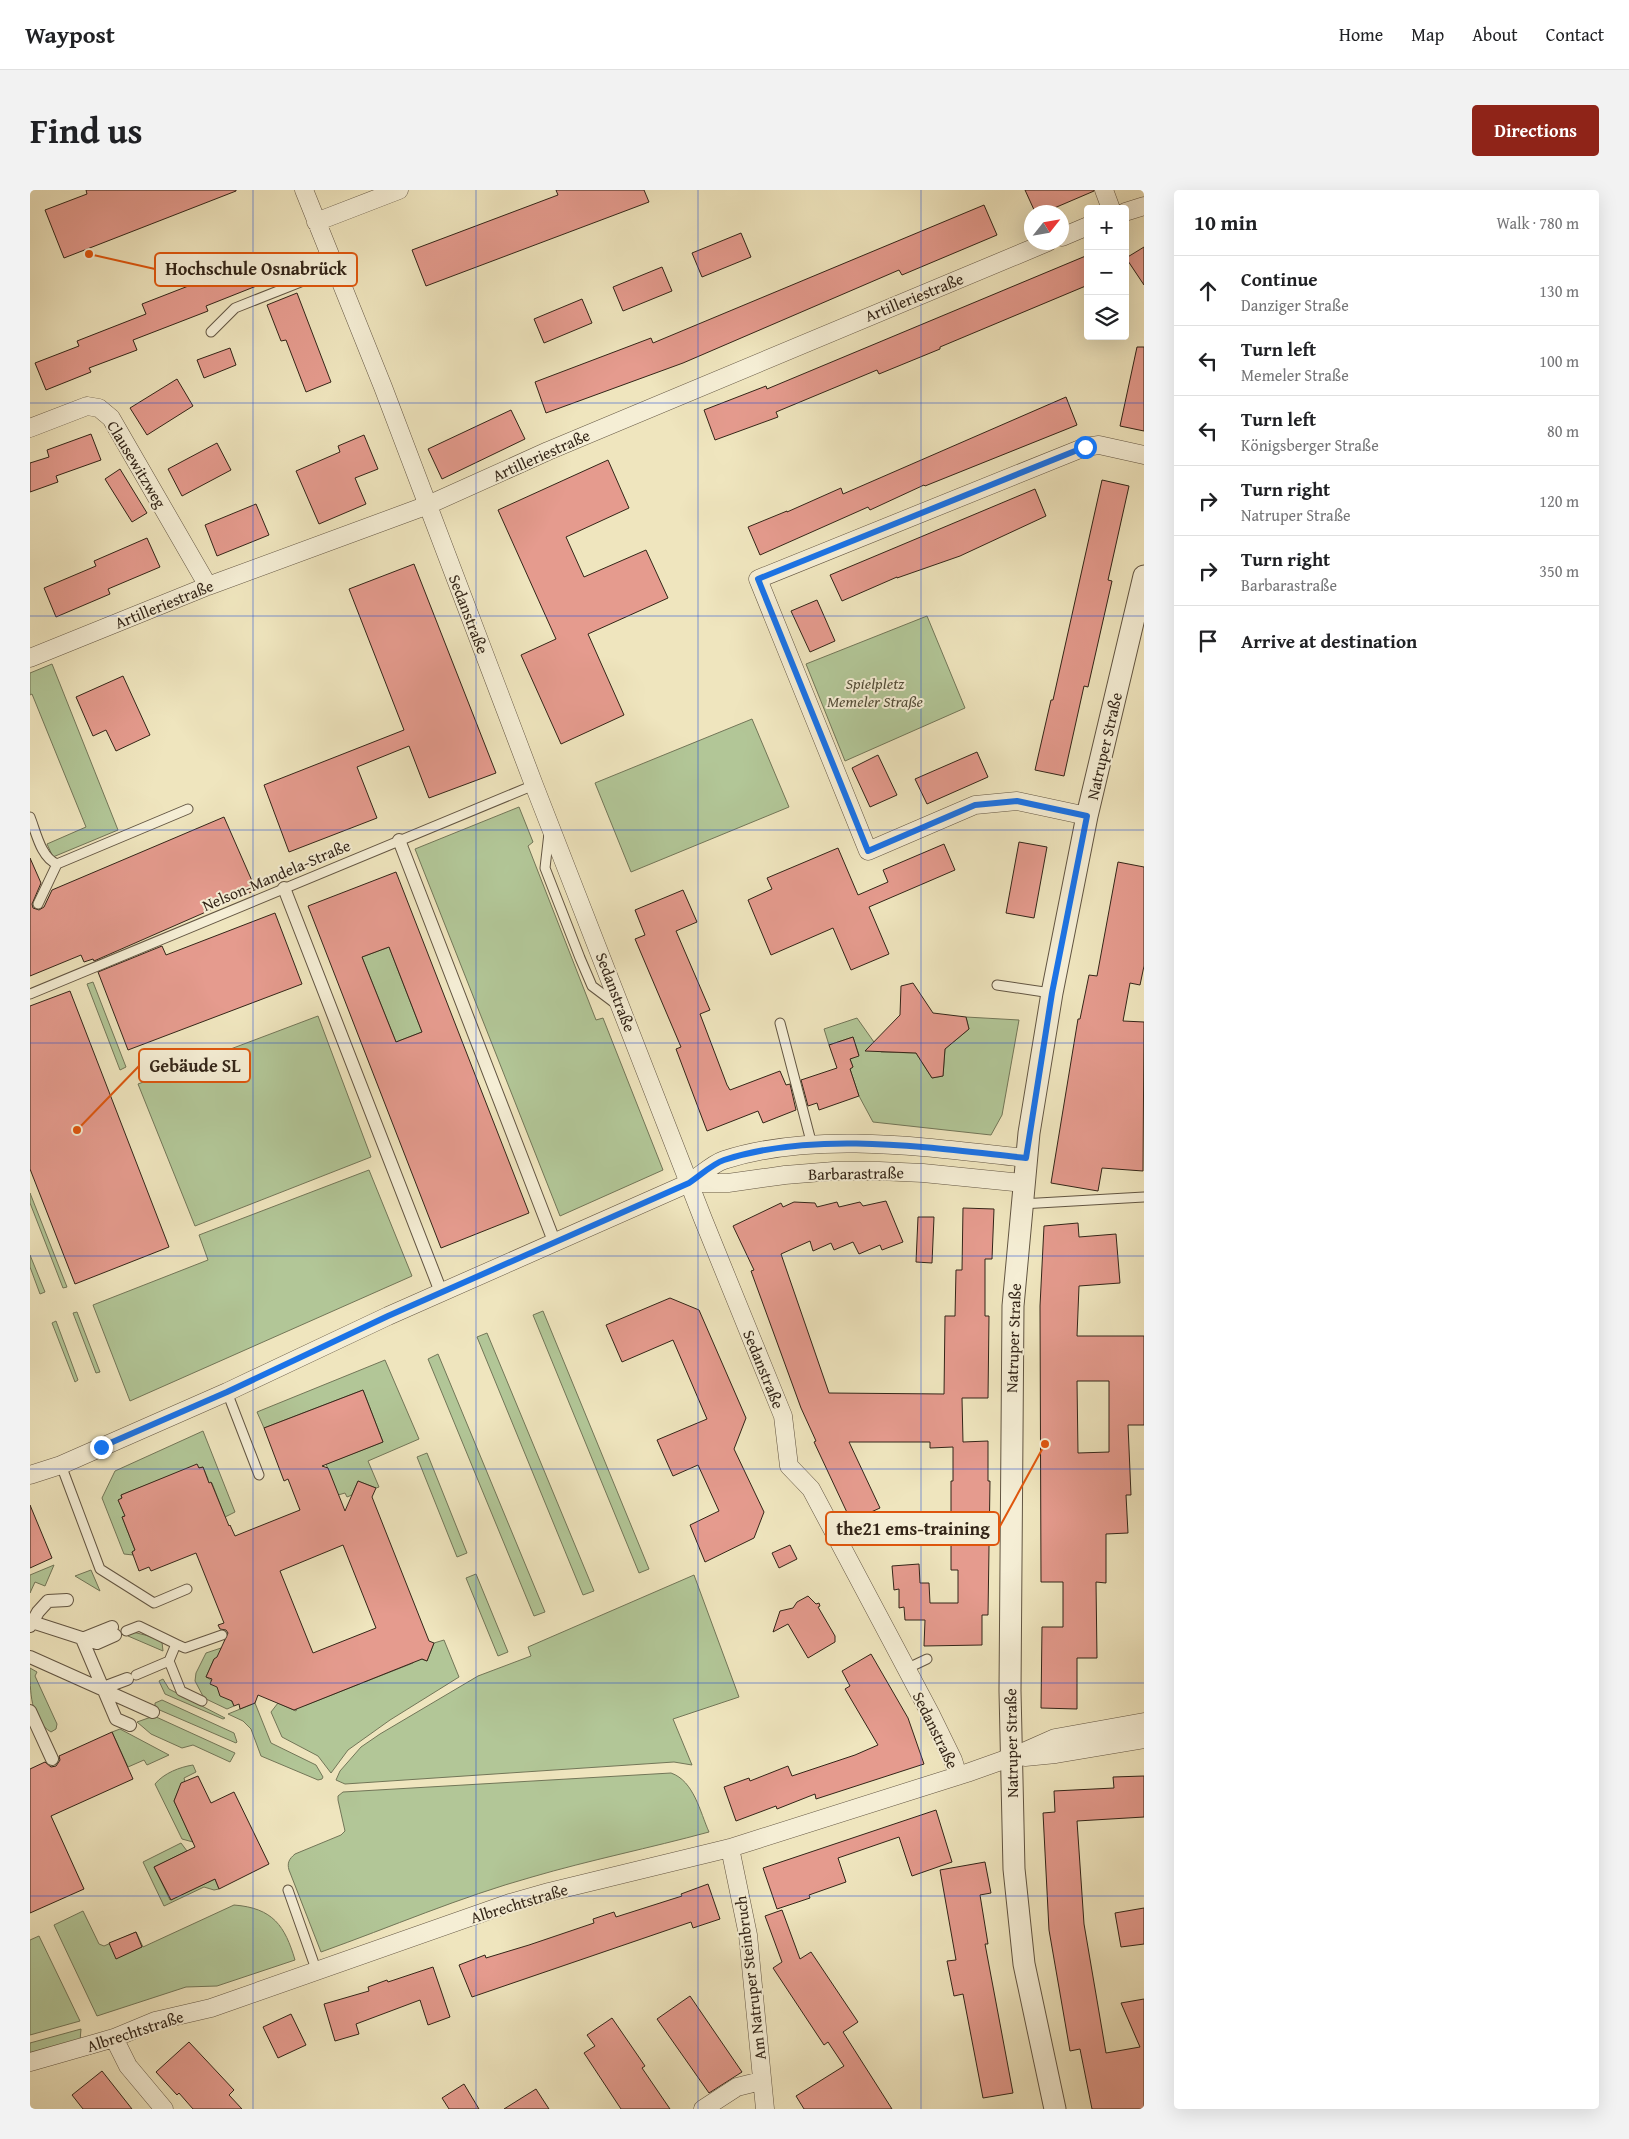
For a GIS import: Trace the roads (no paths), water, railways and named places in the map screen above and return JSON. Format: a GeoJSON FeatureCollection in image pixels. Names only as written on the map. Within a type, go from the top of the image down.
{"type":"FeatureCollection","features":[{"type":"Feature","properties":{"kind":"street","name":"Sedanstraße"},"geometry":{"type":"LineString","coordinates":[[304,190],[428,505],[689,1183],[783,1416],[789,1466],[811,1489],[953,1760],[958,1776]]}},
{"type":"Feature","properties":{"kind":"street"},"geometry":{"type":"LineString","coordinates":[[316,222],[379,194],[399,190]]}},
{"type":"Feature","properties":{"kind":"street"},"geometry":{"type":"LineString","coordinates":[[1104,190],[1110,205]]}},
{"type":"Feature","properties":{"kind":"street"},"geometry":{"type":"LineString","coordinates":[[1129,211],[1144,206]]}},
{"type":"Feature","properties":{"kind":"street"},"geometry":{"type":"LineString","coordinates":[[1069,234],[1084,228]]}},
{"type":"Feature","properties":{"kind":"street","name":"Artilleriestraße"},"geometry":{"type":"LineString","coordinates":[[31,653],[428,505],[548,451],[1029,250]]}},
{"type":"Feature","properties":{"kind":"street","name":"Clausewitzweg"},"geometry":{"type":"LineString","coordinates":[[30,428],[87,406],[99,408],[111,418],[208,586]]}},
{"type":"Feature","properties":{"kind":"street"},"geometry":{"type":"LineString","coordinates":[[1087,816],[1017,801],[975,805],[868,851],[758,579],[1085,447],[1099,445],[1144,455]]}},
{"type":"Feature","properties":{"kind":"street","name":"Natruper Straße"},"geometry":{"type":"LineString","coordinates":[[1055,2109],[1024,1964],[1014,1869],[1010,1570],[1012,1306],[1026,1158],[1052,993],[1087,816],[1144,576]]}},
{"type":"Feature","properties":{"kind":"street"},"geometry":{"type":"LineString","coordinates":[[399,840],[554,1241]]}},
{"type":"Feature","properties":{"kind":"street"},"geometry":{"type":"LineString","coordinates":[[284,888],[441,1292]]}},
{"type":"Feature","properties":{"kind":"street","name":"Barbarastraße"},"geometry":{"type":"LineString","coordinates":[[30,1475],[61,1465],[227,1392],[441,1292],[689,1183],[722,1160],[774,1149],[812,1145],[872,1144],[1026,1158]]}},
{"type":"Feature","properties":{"kind":"street","name":"Barbarastraße"},"geometry":{"type":"LineString","coordinates":[[689,1183],[728,1183],[795,1174],[879,1171],[923,1173],[1023,1183]]}},
{"type":"Feature","properties":{"kind":"street"},"geometry":{"type":"LineString","coordinates":[[67,1600],[48,1601],[38,1612],[31,1624],[96,1643],[118,1631]]}},
{"type":"Feature","properties":{"kind":"street"},"geometry":{"type":"LineString","coordinates":[[82,1638],[116,1719],[130,1725]]}},
{"type":"Feature","properties":{"kind":"street"},"geometry":{"type":"LineString","coordinates":[[30,1658],[103,1688],[153,1712]]}},
{"type":"Feature","properties":{"kind":"street"},"geometry":{"type":"LineString","coordinates":[[103,1688],[131,1677]]}},
{"type":"Feature","properties":{"kind":"street"},"geometry":{"type":"LineString","coordinates":[[30,1711],[52,1759]]}},
{"type":"Feature","properties":{"kind":"street"},"geometry":{"type":"LineString","coordinates":[[1012,1757],[1055,1738],[1144,1722]]}},
{"type":"Feature","properties":{"kind":"street"},"geometry":{"type":"LineString","coordinates":[[1012,1757],[1056,1754],[1144,1739]]}},
{"type":"Feature","properties":{"kind":"street","name":"Albrechtstraße"},"geometry":{"type":"LineString","coordinates":[[30,2062],[114,2038],[155,2021],[211,2008],[510,1903],[730,1848],[1012,1757]]}},
{"type":"Feature","properties":{"kind":"street","name":"Am Natruper Steinbruch"},"geometry":{"type":"LineString","coordinates":[[730,1848],[748,1935],[765,2109]]}},
{"type":"Feature","properties":{"kind":"street"},"geometry":{"type":"LineString","coordinates":[[114,2038],[128,2066],[164,2109]]}},
{"type":"Feature","properties":{"kind":"street"},"geometry":{"type":"LineString","coordinates":[[703,2109],[737,2087],[761,2081]]}},
{"type":"Feature","properties":{"kind":"lane"},"geometry":{"type":"LineString","coordinates":[[211,332],[235,308],[336,268]]}},
{"type":"Feature","properties":{"kind":"lane","name":"Nelson-Mandela-Straße"},"geometry":{"type":"LineString","coordinates":[[30,994],[534,784]]}},
{"type":"Feature","properties":{"kind":"lane"},"geometry":{"type":"LineString","coordinates":[[38,904],[57,864],[188,809]]}},
{"type":"Feature","properties":{"kind":"lane"},"geometry":{"type":"LineString","coordinates":[[30,817],[45,854],[50,861],[57,864]]}},
{"type":"Feature","properties":{"kind":"lane"},"geometry":{"type":"LineString","coordinates":[[997,985],[1052,993]]}},
{"type":"Feature","properties":{"kind":"lane"},"geometry":{"type":"LineString","coordinates":[[780,1024],[812,1145]]}},
{"type":"Feature","properties":{"kind":"lane"},"geometry":{"type":"LineString","coordinates":[[1021,1204],[1144,1197]]}},
{"type":"Feature","properties":{"kind":"lane"},"geometry":{"type":"LineString","coordinates":[[227,1392],[259,1474]]}},
{"type":"Feature","properties":{"kind":"lane"},"geometry":{"type":"LineString","coordinates":[[61,1465],[100,1569],[154,1602],[187,1589]]}},
{"type":"Feature","properties":{"kind":"lane"},"geometry":{"type":"LineString","coordinates":[[118,1631],[139,1626],[185,1648],[222,1635]]}},
{"type":"Feature","properties":{"kind":"lane"},"geometry":{"type":"LineString","coordinates":[[131,1677],[169,1661],[176,1644]]}},
{"type":"Feature","properties":{"kind":"lane"},"geometry":{"type":"LineString","coordinates":[[906,1669],[927,1659]]}},
{"type":"Feature","properties":{"kind":"lane"},"geometry":{"type":"LineString","coordinates":[[169,1661],[181,1690],[202,1701]]}},
{"type":"Feature","properties":{"kind":"lane"},"geometry":{"type":"LineString","coordinates":[[288,1890],[317,1972]]}},
{"type":"Feature","properties":{"kind":"place","name":"Hochschule Osnabrück"},"geometry":{"type":"Point","coordinates":[89,254]}},
{"type":"Feature","properties":{"kind":"place","name":"Gebäude SL"},"geometry":{"type":"Point","coordinates":[77,1130]}},
{"type":"Feature","properties":{"kind":"place","name":"the21 ems-training"},"geometry":{"type":"Point","coordinates":[1045,1444]}},
{"type":"Feature","properties":{"kind":"park label","name":"Spielpletz Memeler Straße"},"geometry":{"type":"Point","coordinates":[875,692]}}]}
